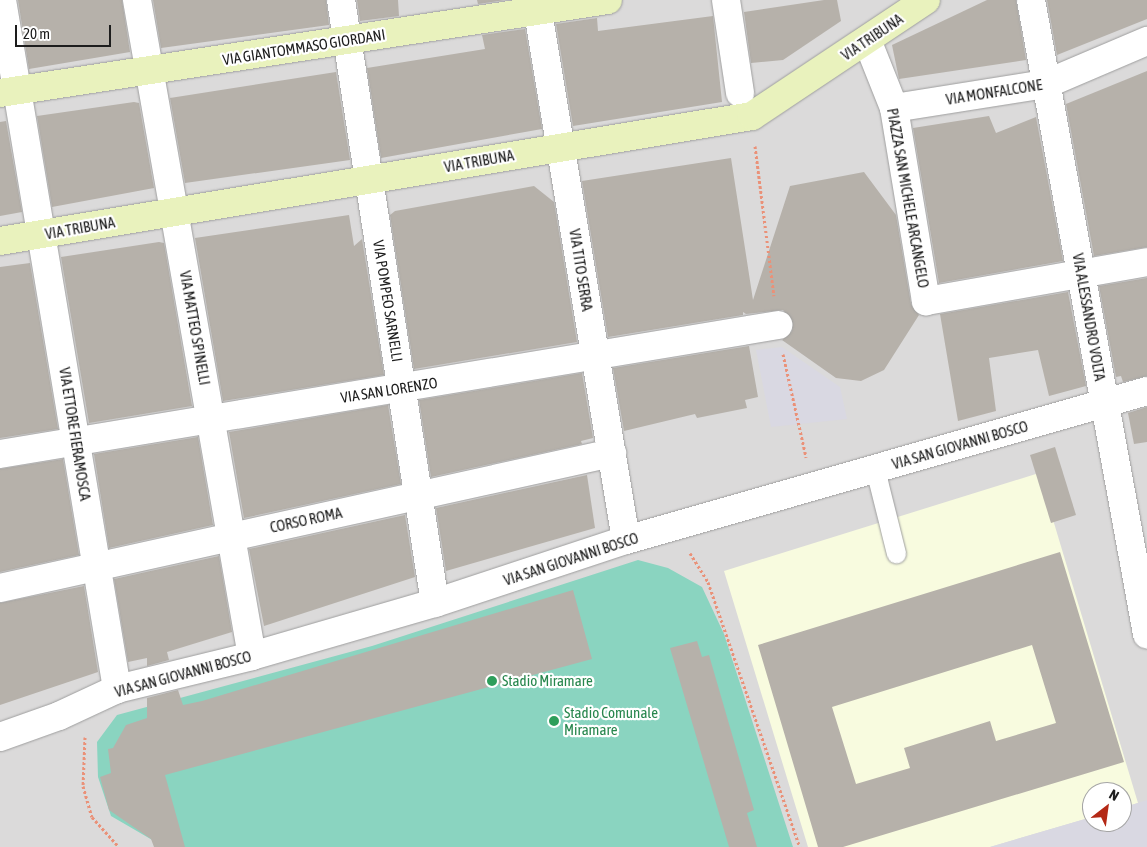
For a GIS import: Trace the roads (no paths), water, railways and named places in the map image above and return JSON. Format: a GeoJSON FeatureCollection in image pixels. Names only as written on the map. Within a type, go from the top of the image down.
{"type":"FeatureCollection","features":[{"type":"Feature","properties":{"kind":"main road","name":"VIA GIANTOMMASO GIORDANI"},"geometry":{"type":"LineString","coordinates":[[9,92],[347,40],[537,5],[608,0]]}},
{"type":"Feature","properties":{"kind":"main road","name":"VIA TRIBUNA"},"geometry":{"type":"LineString","coordinates":[[0,241],[561,148],[746,105],[867,40],[926,0]]}},
{"type":"Feature","properties":{"kind":"street","name":"VIA ETTORE FIERAMOSCA"},"geometry":{"type":"LineString","coordinates":[[2,0],[9,92],[41,234],[118,689]]}},
{"type":"Feature","properties":{"kind":"street","name":"VIA MATTEO SPINELLI"},"geometry":{"type":"LineString","coordinates":[[137,0],[252,656]]}},
{"type":"Feature","properties":{"kind":"street","name":"VIA POMPEO SARNELLI"},"geometry":{"type":"LineString","coordinates":[[341,0],[435,603]]}},
{"type":"Feature","properties":{"kind":"street"},"geometry":{"type":"LineString","coordinates":[[726,0],[746,105]]}},
{"type":"Feature","properties":{"kind":"street","name":"VIA ALESSANDRO VOLTA"},"geometry":{"type":"LineString","coordinates":[[1031,0],[1147,634]]}},
{"type":"Feature","properties":{"kind":"street","name":"VIA TITO SERRA"},"geometry":{"type":"LineString","coordinates":[[537,5],[626,540]]}},
{"type":"Feature","properties":{"kind":"street","name":"PIAZZA SAN MICHELE ARCANGELO"},"geometry":{"type":"LineString","coordinates":[[867,40],[894,108],[926,301],[1081,274]]}},
{"type":"Feature","properties":{"kind":"street","name":"VIA MONFALCONE"},"geometry":{"type":"LineString","coordinates":[[894,108],[1046,84],[1147,41]]}},
{"type":"Feature","properties":{"kind":"street"},"geometry":{"type":"LineString","coordinates":[[1081,274],[1147,262]]}},
{"type":"Feature","properties":{"kind":"street","name":"VIA SAN LORENZO"},"geometry":{"type":"LineString","coordinates":[[0,454],[596,356],[779,330]]}},
{"type":"Feature","properties":{"kind":"street","name":"VIA SAN GIOVANNI BOSCO"},"geometry":{"type":"LineString","coordinates":[[0,737],[59,716],[118,689],[252,656],[435,603],[626,540],[1147,391]]}},
{"type":"Feature","properties":{"kind":"street","name":"CORSO ROMA"},"geometry":{"type":"LineString","coordinates":[[0,588],[612,453]]}},
{"type":"Feature","properties":{"kind":"lane"},"geometry":{"type":"LineString","coordinates":[[875,469],[896,553]]}},
{"type":"Feature","properties":{"kind":"place","name":"Stadio Miramare"},"geometry":{"type":"Point","coordinates":[492,681]}},
{"type":"Feature","properties":{"kind":"place","name":"Stadio Comunale Miramare"},"geometry":{"type":"Point","coordinates":[554,721]}}]}
